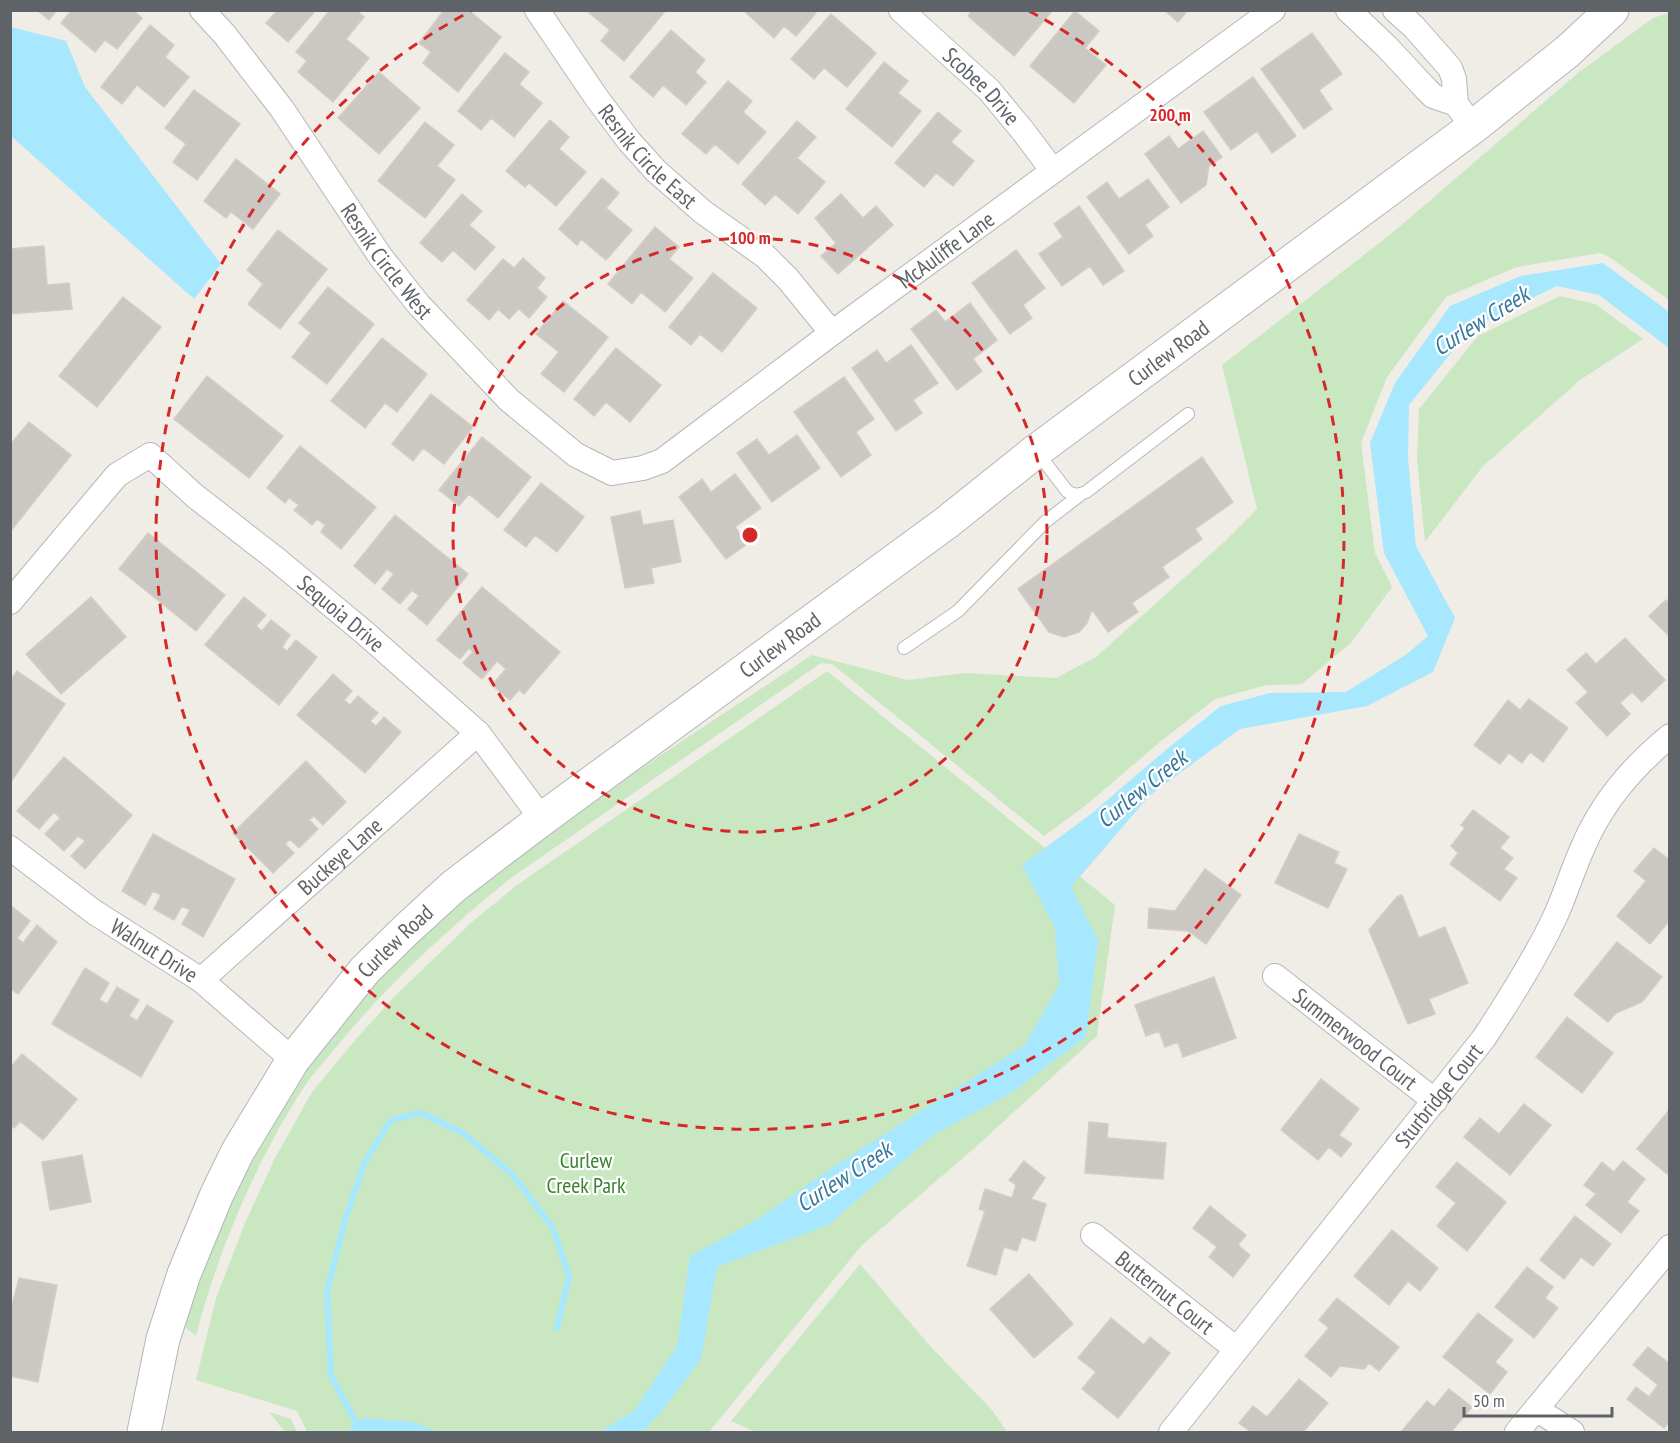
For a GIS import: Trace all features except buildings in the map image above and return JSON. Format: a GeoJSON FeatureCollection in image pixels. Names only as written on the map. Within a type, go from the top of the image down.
{"type":"FeatureCollection","features":[{"type":"Feature","properties":{"kind":"main road","name":"Curlew Road"},"geometry":{"type":"LineString","coordinates":[[144,1432],[163,1339],[184,1274],[238,1150],[293,1060],[365,970],[407,928],[454,886],[542,819],[936,530],[1465,116],[1568,51],[1612,10]]}},
{"type":"Feature","properties":{"kind":"street","name":"Resnik Circle West"},"geometry":{"type":"LineString","coordinates":[[202,10],[225,35],[282,109],[380,255],[419,305],[509,400],[576,455],[612,473]]}},
{"type":"Feature","properties":{"kind":"street","name":"Resnik Circle East"},"geometry":{"type":"LineString","coordinates":[[537,10],[596,97],[629,141],[656,171],[703,212],[765,256],[788,279],[832,333]]}},
{"type":"Feature","properties":{"kind":"street","name":"Scobee Drive"},"geometry":{"type":"LineString","coordinates":[[901,10],[989,90],[1053,171]]}},
{"type":"Feature","properties":{"kind":"street","name":"McAuliffe Lane"},"geometry":{"type":"LineString","coordinates":[[612,473],[643,468],[662,460],[1273,10]]}},
{"type":"Feature","properties":{"kind":"street"},"geometry":{"type":"LineString","coordinates":[[1348,10],[1433,96],[1465,116]]}},
{"type":"Feature","properties":{"kind":"street"},"geometry":{"type":"LineString","coordinates":[[1395,10],[1414,27],[1450,68],[1465,116]]}},
{"type":"Feature","properties":{"kind":"street","name":"Sequoia Drive"},"geometry":{"type":"LineString","coordinates":[[10,602],[117,475],[150,455],[195,496],[285,566],[478,733],[542,819]]}},
{"type":"Feature","properties":{"kind":"street","name":"Buckeye Lane"},"geometry":{"type":"LineString","coordinates":[[201,980],[478,733]]}},
{"type":"Feature","properties":{"kind":"street","name":"Sturbridge Court"},"geometry":{"type":"LineString","coordinates":[[1171,1432],[1484,1038],[1525,973],[1554,918],[1583,846],[1598,816],[1624,779],[1670,736]]}},
{"type":"Feature","properties":{"kind":"street","name":"Walnut Drive"},"geometry":{"type":"LineString","coordinates":[[10,848],[94,912],[201,980],[293,1060]]}},
{"type":"Feature","properties":{"kind":"street","name":"Summerwood Court"},"geometry":{"type":"LineString","coordinates":[[1275,976],[1435,1101]]}},
{"type":"Feature","properties":{"kind":"street","name":"Butternut Court"},"geometry":{"type":"LineString","coordinates":[[1093,1235],[1236,1349]]}},
{"type":"Feature","properties":{"kind":"street"},"geometry":{"type":"LineString","coordinates":[[1516,1432],[1670,1247]]}},
{"type":"Feature","properties":{"kind":"street"},"geometry":{"type":"LineString","coordinates":[[1536,1408],[1572,1432]]}},
{"type":"Feature","properties":{"kind":"lane"},"geometry":{"type":"LineString","coordinates":[[904,648],[958,611],[1045,522],[1188,414]]}},
{"type":"Feature","properties":{"kind":"lane"},"geometry":{"type":"LineString","coordinates":[[1036,451],[1067,490],[1073,495],[1080,495]]}},
{"type":"Feature","properties":{"kind":"green space"},"geometry":{"type":"Polygon","coordinates":[[[1669,13],[1669,300],[1608,256],[1600,253],[1517,267],[1446,297],[1387,377],[1361,443],[1375,553],[1392,587],[1351,643],[1302,684],[1267,685],[1215,699],[1085,806],[1044,836],[832,664],[821,663],[511,878],[442,936],[399,978],[358,1022],[304,1087],[270,1145],[240,1207],[215,1272],[196,1336],[180,1323],[261,1131],[374,978],[527,844],[812,655],[908,680],[965,673],[1056,678],[1096,657],[1223,543],[1257,509],[1222,365],[1391,234],[1578,73],[1653,18],[1669,13]]]}},
{"type":"Feature","properties":{"kind":"green space"},"geometry":{"type":"Polygon","coordinates":[[[1560,296],[1595,304],[1643,339],[1580,380],[1483,466],[1425,542],[1417,459],[1419,409],[1478,336],[1560,296]]]}},
{"type":"Feature","properties":{"kind":"green space","name":"Curlew Creek Park"},"geometry":{"type":"Polygon","coordinates":[[[827,671],[1115,905],[1097,1036],[978,1145],[862,1245],[709,1432],[307,1432],[297,1411],[196,1380],[216,1298],[245,1223],[275,1158],[312,1092],[356,1039],[396,995],[472,922],[517,885],[827,671]]]}},
{"type":"Feature","properties":{"kind":"green space"},"geometry":{"type":"Polygon","coordinates":[[[860,1264],[931,1347],[992,1410],[1007,1432],[756,1432],[731,1421],[860,1264]]]}},
{"type":"Feature","properties":{"kind":"green space"},"geometry":{"type":"Polygon","coordinates":[[[269,1412],[291,1419],[297,1432],[285,1432],[269,1412]]]}},
{"type":"Feature","properties":{"kind":"water"},"geometry":{"type":"Polygon","coordinates":[[[11,27],[66,41],[85,87],[221,264],[194,299],[11,136],[11,27]]]}},
{"type":"Feature","properties":{"kind":"water","name":"Curlew Creek"},"geometry":{"type":"Polygon","coordinates":[[[1603,263],[1669,312],[1669,348],[1599,295],[1557,286],[1471,328],[1409,405],[1408,458],[1416,546],[1455,618],[1433,672],[1367,706],[1240,729],[1150,795],[1071,887],[1098,940],[1086,1037],[1011,1093],[935,1134],[828,1225],[717,1267],[701,1359],[659,1415],[642,1432],[600,1432],[635,1410],[677,1346],[690,1256],[755,1221],[839,1163],[1025,1045],[1059,985],[1055,928],[1022,865],[1091,814],[1221,706],[1270,693],[1346,692],[1407,654],[1428,636],[1384,553],[1370,443],[1395,383],[1450,306],[1521,276],[1603,263]]]}},
{"type":"Feature","properties":{"kind":"water"},"geometry":{"type":"Polygon","coordinates":[[[366,1418],[413,1422],[437,1432],[348,1432],[355,1421],[366,1418]]]}},
{"type":"Feature","properties":{"kind":"waterway"},"geometry":{"type":"LineString","coordinates":[[361,1432],[331,1376],[327,1291],[346,1217],[365,1162],[391,1120],[421,1113],[463,1133],[512,1174],[553,1228],[569,1276],[557,1328]]}}]}
